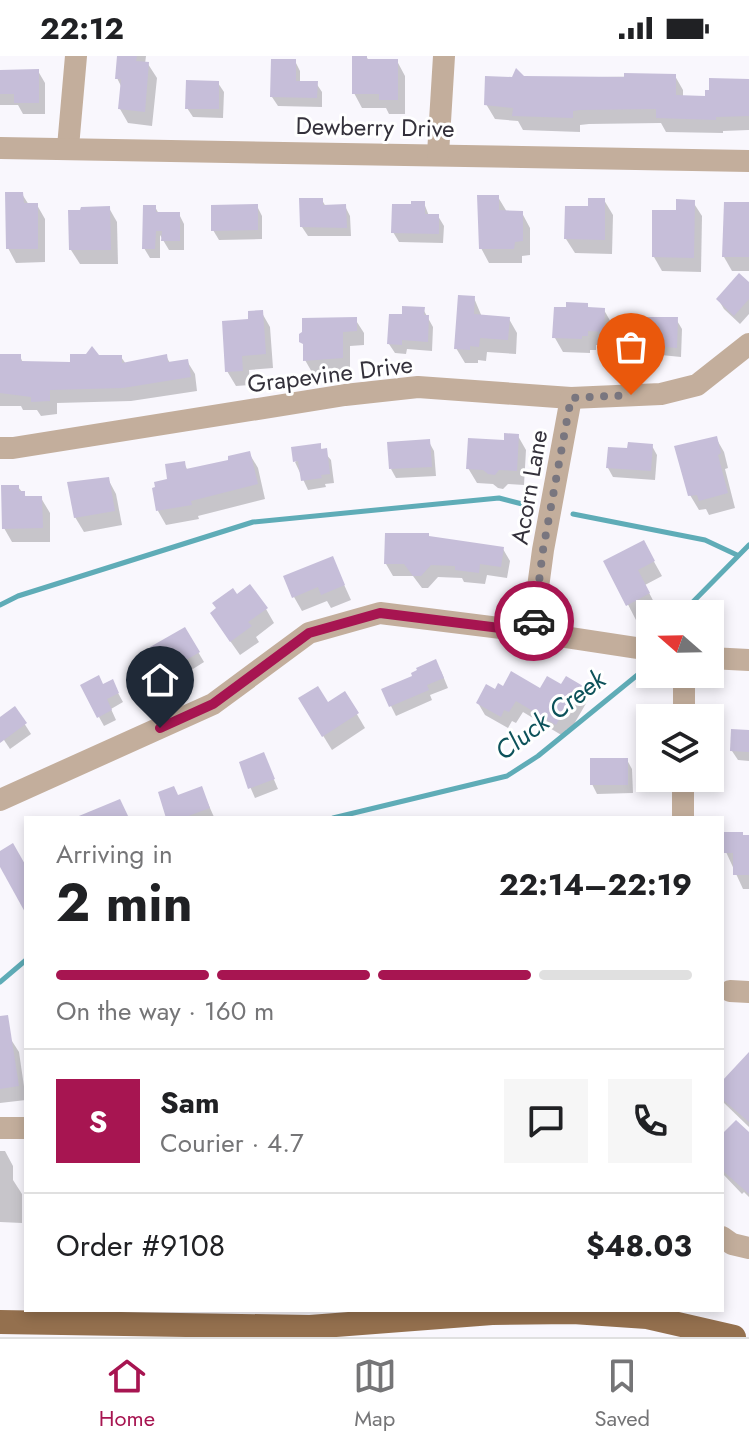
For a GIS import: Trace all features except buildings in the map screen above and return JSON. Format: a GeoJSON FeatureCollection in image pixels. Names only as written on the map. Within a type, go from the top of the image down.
{"type":"FeatureCollection","features":[{"type":"Feature","properties":{"kind":"main road"},"geometry":{"type":"LineString","coordinates":[[0,1322],[176,1331],[310,1327],[492,1313],[573,1312],[647,1317],[734,1337]]}},
{"type":"Feature","properties":{"kind":"street"},"geometry":{"type":"LineString","coordinates":[[68,147],[76,56]]}},
{"type":"Feature","properties":{"kind":"street"},"geometry":{"type":"LineString","coordinates":[[438,154],[444,56]]}},
{"type":"Feature","properties":{"kind":"street","name":"Dewberry Drive"},"geometry":{"type":"LineString","coordinates":[[0,148],[749,161]]}},
{"type":"Feature","properties":{"kind":"street","name":"Grapevine Drive"},"geometry":{"type":"LineString","coordinates":[[0,448],[345,395],[418,387],[571,398],[661,394],[697,385],[749,344]]}},
{"type":"Feature","properties":{"kind":"street","name":"Acorn Lane"},"geometry":{"type":"LineString","coordinates":[[532,632],[543,550],[571,398]]}},
{"type":"Feature","properties":{"kind":"street"},"geometry":{"type":"LineString","coordinates":[[0,800],[213,704],[309,633],[380,613],[636,648]]}},
{"type":"Feature","properties":{"kind":"street"},"geometry":{"type":"LineString","coordinates":[[724,659],[749,660]]}},
{"type":"Feature","properties":{"kind":"street"},"geometry":{"type":"LineString","coordinates":[[683,792],[683,816]]}},
{"type":"Feature","properties":{"kind":"street"},"geometry":{"type":"LineString","coordinates":[[0,1128],[24,1128]]}},
{"type":"Feature","properties":{"kind":"street"},"geometry":{"type":"LineString","coordinates":[[724,1238],[749,1248]]}},
{"type":"Feature","properties":{"kind":"waterway"},"geometry":{"type":"LineString","coordinates":[[0,605],[18,596],[253,522],[499,498],[530,506]]}},
{"type":"Feature","properties":{"kind":"waterway"},"geometry":{"type":"LineString","coordinates":[[573,514],[705,540],[737,555]]}},
{"type":"Feature","properties":{"kind":"waterway","name":"Cluck Creek"},"geometry":{"type":"LineString","coordinates":[[695,600],[749,545]]}},
{"type":"Feature","properties":{"kind":"waterway","name":"Cluck Creek"},"geometry":{"type":"LineString","coordinates":[[341,816],[507,776],[538,756],[636,676]]}},
{"type":"Feature","properties":{"kind":"waterway","name":"Cluck Creek"},"geometry":{"type":"LineString","coordinates":[[0,982],[24,962]]}},
{"type":"Feature","properties":{"kind":"way so far"},"geometry":{"type":"LineString","coordinates":[[534,621],[543,550],[571,398],[631,395]]}},
{"type":"Feature","properties":{"kind":"route"},"geometry":{"type":"LineString","coordinates":[[160,728],[213,704],[309,633],[380,613],[532,632],[534,621]]}}]}
